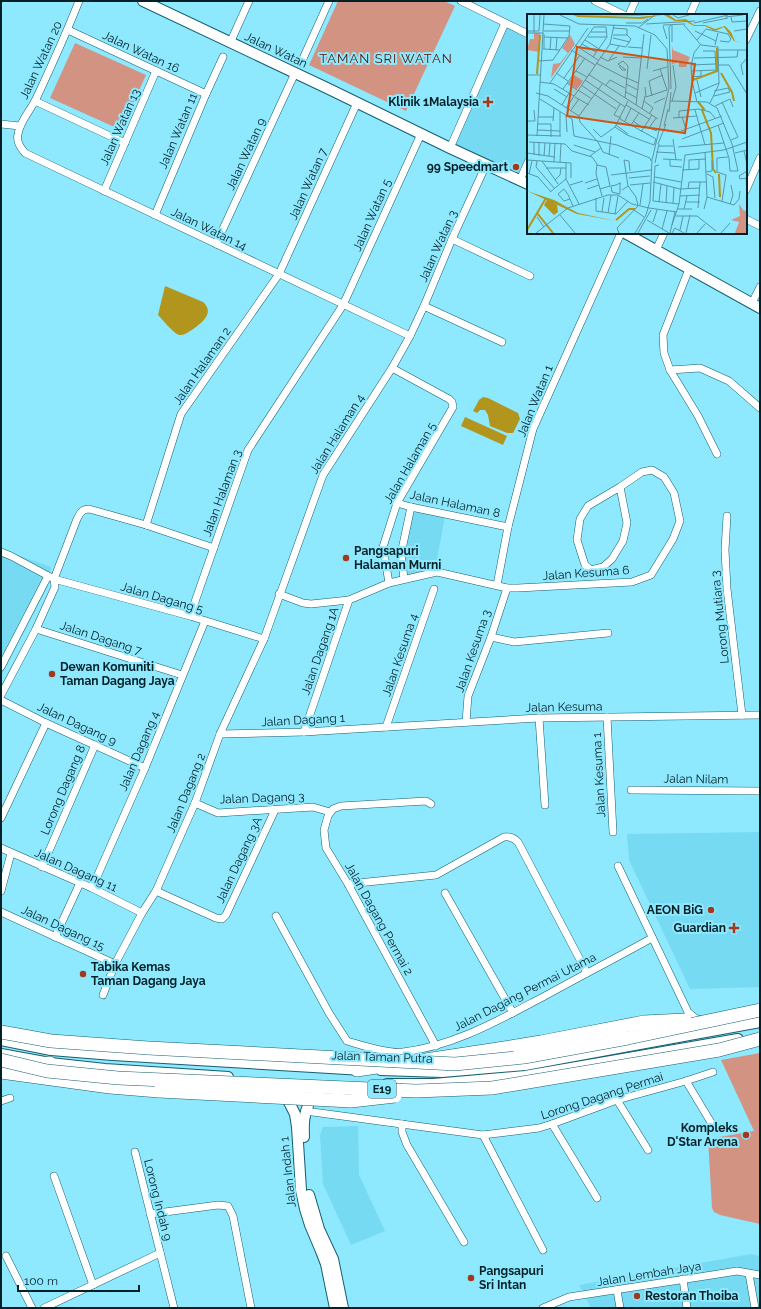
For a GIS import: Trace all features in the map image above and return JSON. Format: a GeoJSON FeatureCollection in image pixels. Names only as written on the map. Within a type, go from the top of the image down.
{"type":"FeatureCollection","features":[{"type":"Feature","properties":{"kind":"highway"},"geometry":{"type":"LineString","coordinates":[[1,1032],[51,1041],[141,1048],[455,1064],[524,1057],[628,1038],[728,1023],[760,1010]]}},
{"type":"Feature","properties":{"kind":"highway"},"geometry":{"type":"LineString","coordinates":[[357,1070],[542,1042],[644,1022],[728,1023]]}},
{"type":"Feature","properties":{"kind":"highway","name":"E19"},"geometry":{"type":"LineString","coordinates":[[1,1060],[47,1071],[118,1078],[416,1091],[492,1088],[719,1050],[760,1039]]}},
{"type":"Feature","properties":{"kind":"highway"},"geometry":{"type":"LineString","coordinates":[[1,1066],[50,1063]]}},
{"type":"Feature","properties":{"kind":"highway"},"geometry":{"type":"LineString","coordinates":[[1,1072],[87,1084],[159,1091],[351,1101],[389,1098],[416,1091]]}},
{"type":"Feature","properties":{"kind":"street","name":"Jalan Watan 20"},"geometry":{"type":"LineString","coordinates":[[20,126],[35,101],[68,30],[79,1]]}},
{"type":"Feature","properties":{"kind":"street","name":"Jalan Watan"},"geometry":{"type":"LineString","coordinates":[[143,1],[524,182]]}},
{"type":"Feature","properties":{"kind":"street"},"geometry":{"type":"LineString","coordinates":[[230,43],[249,1]]}},
{"type":"Feature","properties":{"kind":"street"},"geometry":{"type":"LineString","coordinates":[[301,63],[329,1]]}},
{"type":"Feature","properties":{"kind":"street"},"geometry":{"type":"LineString","coordinates":[[461,1],[527,34]]}},
{"type":"Feature","properties":{"kind":"street"},"geometry":{"type":"LineString","coordinates":[[595,1],[622,14]]}},
{"type":"Feature","properties":{"kind":"street"},"geometry":{"type":"LineString","coordinates":[[629,14],[635,1]]}},
{"type":"Feature","properties":{"kind":"street"},"geometry":{"type":"LineString","coordinates":[[690,14],[696,1]]}},
{"type":"Feature","properties":{"kind":"street"},"geometry":{"type":"LineString","coordinates":[[747,39],[757,25],[760,11]]}},
{"type":"Feature","properties":{"kind":"street"},"geometry":{"type":"LineString","coordinates":[[450,148],[505,23]]}},
{"type":"Feature","properties":{"kind":"street","name":"Jalan Watan 16"},"geometry":{"type":"LineString","coordinates":[[68,30],[206,94]]}},
{"type":"Feature","properties":{"kind":"street","name":"Jalan Watan 11"},"geometry":{"type":"LineString","coordinates":[[155,215],[223,57]]}},
{"type":"Feature","properties":{"kind":"street","name":"Jalan Watan 13"},"geometry":{"type":"LineString","coordinates":[[104,191],[156,72]]}},
{"type":"Feature","properties":{"kind":"street","name":"Jalan Watan 9"},"geometry":{"type":"LineString","coordinates":[[216,244],[295,73]]}},
{"type":"Feature","properties":{"kind":"street"},"geometry":{"type":"LineString","coordinates":[[35,101],[125,143]]}},
{"type":"Feature","properties":{"kind":"street","name":"Jalan Watan 7"},"geometry":{"type":"LineString","coordinates":[[279,274],[357,103]]}},
{"type":"Feature","properties":{"kind":"street"},"geometry":{"type":"LineString","coordinates":[[1,124],[20,126]]}},
{"type":"Feature","properties":{"kind":"street","name":"Jalan Watan 14"},"geometry":{"type":"LineString","coordinates":[[20,126],[17,136],[20,147],[25,153],[410,336]]}},
{"type":"Feature","properties":{"kind":"street","name":"Jalan Watan 5"},"geometry":{"type":"LineString","coordinates":[[343,305],[421,134]]}},
{"type":"Feature","properties":{"kind":"street"},"geometry":{"type":"LineString","coordinates":[[747,188],[760,158]]}},
{"type":"Feature","properties":{"kind":"street","name":"Jalan Watan 3"},"geometry":{"type":"LineString","coordinates":[[410,336],[452,238],[486,165]]}},
{"type":"Feature","properties":{"kind":"street"},"geometry":{"type":"LineString","coordinates":[[524,182],[527,167]]}},
{"type":"Feature","properties":{"kind":"street"},"geometry":{"type":"LineString","coordinates":[[747,220],[760,226]]}},
{"type":"Feature","properties":{"kind":"street","name":"Jalan Watan 1"},"geometry":{"type":"LineString","coordinates":[[497,585],[508,527],[533,430],[621,234]]}},
{"type":"Feature","properties":{"kind":"street"},"geometry":{"type":"LineString","coordinates":[[627,234],[756,306],[760,287]]}},
{"type":"Feature","properties":{"kind":"street"},"geometry":{"type":"LineString","coordinates":[[656,250],[664,234]]}},
{"type":"Feature","properties":{"kind":"street"},"geometry":{"type":"LineString","coordinates":[[452,238],[530,276]]}},
{"type":"Feature","properties":{"kind":"street"},"geometry":{"type":"LineString","coordinates":[[689,269],[663,335],[664,353],[670,370],[698,416],[717,454]]}},
{"type":"Feature","properties":{"kind":"street","name":"Jalan Halaman 2"},"geometry":{"type":"LineString","coordinates":[[146,525],[182,414],[279,274]]}},
{"type":"Feature","properties":{"kind":"street","name":"Jalan Halaman 3"},"geometry":{"type":"LineString","coordinates":[[190,616],[248,450],[343,305]]}},
{"type":"Feature","properties":{"kind":"street"},"geometry":{"type":"LineString","coordinates":[[424,306],[502,342]]}},
{"type":"Feature","properties":{"kind":"street","name":"Jalan Halaman 4"},"geometry":{"type":"LineString","coordinates":[[279,594],[323,475],[392,368],[410,336]]}},
{"type":"Feature","properties":{"kind":"street","name":"Jalan Halaman 5"},"geometry":{"type":"LineString","coordinates":[[389,583],[384,547],[397,503],[453,407],[452,402],[392,368]]}},
{"type":"Feature","properties":{"kind":"street"},"geometry":{"type":"LineString","coordinates":[[670,370],[700,368],[729,381],[760,408]]}},
{"type":"Feature","properties":{"kind":"street","name":"Jalan Kesuma 6"},"geometry":{"type":"LineString","coordinates":[[507,588],[632,582],[651,575],[673,539],[680,521],[674,493],[664,477],[652,470],[642,472],[588,506],[580,519],[577,540],[585,565],[591,570],[603,567],[612,559],[623,542],[627,523],[620,487]]}},
{"type":"Feature","properties":{"kind":"street","name":"Jalan Halaman 8"},"geometry":{"type":"LineString","coordinates":[[397,503],[508,527]]}},
{"type":"Feature","properties":{"kind":"street"},"geometry":{"type":"LineString","coordinates":[[404,579],[401,554],[412,507]]}},
{"type":"Feature","properties":{"kind":"street"},"geometry":{"type":"LineString","coordinates":[[1,667],[51,578],[81,512],[85,509],[90,509],[146,525],[214,548]]}},
{"type":"Feature","properties":{"kind":"street","name":"Lorong Mutiara 3"},"geometry":{"type":"LineString","coordinates":[[726,516],[725,550],[727,589],[742,715]]}},
{"type":"Feature","properties":{"kind":"street","name":"Jalan Dagang 5"},"geometry":{"type":"LineString","coordinates":[[1,552],[51,578],[190,616],[264,639]]}},
{"type":"Feature","properties":{"kind":"street"},"geometry":{"type":"LineString","coordinates":[[279,594],[303,603],[311,604],[349,600],[389,583],[437,572],[507,588]]}},
{"type":"Feature","properties":{"kind":"street"},"geometry":{"type":"LineString","coordinates":[[1,695],[36,629],[55,587],[51,578]]}},
{"type":"Feature","properties":{"kind":"street","name":"Jalan Kesuma 3"},"geometry":{"type":"LineString","coordinates":[[466,722],[468,696],[491,637],[507,588]]}},
{"type":"Feature","properties":{"kind":"street","name":"Jalan Kesuma 4"},"geometry":{"type":"LineString","coordinates":[[386,727],[434,589]]}},
{"type":"Feature","properties":{"kind":"street","name":"Jalan Dagang 2"},"geometry":{"type":"LineString","coordinates":[[103,994],[115,964],[142,913],[156,891],[195,803],[220,734],[264,639],[279,594]]}},
{"type":"Feature","properties":{"kind":"street","name":"Jalan Dagang 1A"},"geometry":{"type":"LineString","coordinates":[[304,732],[349,600]]}},
{"type":"Feature","properties":{"kind":"street","name":"Jalan Dagang 4"},"geometry":{"type":"LineString","coordinates":[[92,888],[145,768],[205,621]]}},
{"type":"Feature","properties":{"kind":"street","name":"Jalan Dagang 7"},"geometry":{"type":"LineString","coordinates":[[36,629],[182,675]]}},
{"type":"Feature","properties":{"kind":"street"},"geometry":{"type":"LineString","coordinates":[[491,637],[514,642],[608,633]]}},
{"type":"Feature","properties":{"kind":"street","name":"Jalan Dagang 9"},"geometry":{"type":"LineString","coordinates":[[1,700],[145,768]]}},
{"type":"Feature","properties":{"kind":"street","name":"Jalan Kesuma"},"geometry":{"type":"LineString","coordinates":[[386,727],[539,718],[760,715]]}},
{"type":"Feature","properties":{"kind":"street","name":"Jalan Kesuma 1"},"geometry":{"type":"LineString","coordinates":[[607,717],[614,832]]}},
{"type":"Feature","properties":{"kind":"street"},"geometry":{"type":"LineString","coordinates":[[539,718],[545,805]]}},
{"type":"Feature","properties":{"kind":"street"},"geometry":{"type":"LineString","coordinates":[[1,818],[46,722]]}},
{"type":"Feature","properties":{"kind":"street","name":"Jalan Dagang 1"},"geometry":{"type":"LineString","coordinates":[[220,734],[304,732],[386,727]]}},
{"type":"Feature","properties":{"kind":"street","name":"Lorong Dagang 8"},"geometry":{"type":"LineString","coordinates":[[42,867],[95,745]]}},
{"type":"Feature","properties":{"kind":"street","name":"Jalan Nilam"},"geometry":{"type":"LineString","coordinates":[[631,790],[760,791]]}},
{"type":"Feature","properties":{"kind":"street"},"geometry":{"type":"LineString","coordinates":[[330,812],[341,806],[426,801],[431,804]]}},
{"type":"Feature","properties":{"kind":"street","name":"Jalan Dagang 3"},"geometry":{"type":"LineString","coordinates":[[195,803],[218,812],[313,807],[330,812]]}},
{"type":"Feature","properties":{"kind":"street","name":"Jalan Dagang 3A"},"geometry":{"type":"LineString","coordinates":[[156,891],[216,918],[222,919],[226,915],[275,810]]}},
{"type":"Feature","properties":{"kind":"street","name":"Jalan Dagang Permai 2"},"geometry":{"type":"LineString","coordinates":[[330,812],[324,830],[326,848],[348,884],[436,1046]]}},
{"type":"Feature","properties":{"kind":"street"},"geometry":{"type":"LineString","coordinates":[[348,884],[436,876],[504,837],[510,836],[518,842],[587,973]]}},
{"type":"Feature","properties":{"kind":"street","name":"Jalan Dagang 11"},"geometry":{"type":"LineString","coordinates":[[1,848],[92,888],[142,913]]}},
{"type":"Feature","properties":{"kind":"street"},"geometry":{"type":"LineString","coordinates":[[1,891],[11,853]]}},
{"type":"Feature","properties":{"kind":"street"},"geometry":{"type":"LineString","coordinates":[[618,866],[688,1012],[695,1018],[704,1022],[728,1023]]}},
{"type":"Feature","properties":{"kind":"street"},"geometry":{"type":"LineString","coordinates":[[55,937],[80,883]]}},
{"type":"Feature","properties":{"kind":"street"},"geometry":{"type":"LineString","coordinates":[[445,893],[513,1012]]}},
{"type":"Feature","properties":{"kind":"street","name":"Jalan Dagang 15"},"geometry":{"type":"LineString","coordinates":[[1,912],[115,964]]}},
{"type":"Feature","properties":{"kind":"street","name":"Jalan Dagang Permai Utama"},"geometry":{"type":"LineString","coordinates":[[276,916],[329,1013],[347,1041],[371,1048],[401,1052],[436,1046],[455,1040],[513,1012],[652,938]]}},
{"type":"Feature","properties":{"kind":"street"},"geometry":{"type":"LineString","coordinates":[[664,1039],[680,1030],[685,1022],[688,1012]]}},
{"type":"Feature","properties":{"kind":"street","name":"Jalan Taman Putra"},"geometry":{"type":"LineString","coordinates":[[1,1040],[52,1050],[113,1055],[357,1070],[442,1072],[525,1065],[664,1039],[728,1023],[760,1022]]}},
{"type":"Feature","properties":{"kind":"street"},"geometry":{"type":"LineString","coordinates":[[1,1054],[50,1063],[104,1069],[278,1080],[433,1084],[525,1076],[760,1036]]}},
{"type":"Feature","properties":{"kind":"street","name":"Lorong Dagang Permai"},"geometry":{"type":"LineString","coordinates":[[305,1111],[482,1135],[539,1128],[617,1100],[713,1072]]}},
{"type":"Feature","properties":{"kind":"street","name":"Jalan Indah 1"},"geometry":{"type":"LineString","coordinates":[[278,1080],[295,1114],[301,1190],[310,1225],[326,1264],[335,1308]]}},
{"type":"Feature","properties":{"kind":"street"},"geometry":{"type":"LineString","coordinates":[[686,1081],[715,1129]]}},
{"type":"Feature","properties":{"kind":"street","name":"Jalan Indah 1"},"geometry":{"type":"LineString","coordinates":[[322,1082],[314,1092],[305,1111],[303,1122],[307,1188],[319,1229],[333,1259],[343,1308]]}},
{"type":"Feature","properties":{"kind":"street"},"geometry":{"type":"LineString","coordinates":[[1,1101],[10,1098]]}},
{"type":"Feature","properties":{"kind":"street"},"geometry":{"type":"LineString","coordinates":[[617,1100],[648,1150]]}},
{"type":"Feature","properties":{"kind":"street"},"geometry":{"type":"LineString","coordinates":[[402,1124],[402,1132],[406,1145],[464,1242]]}},
{"type":"Feature","properties":{"kind":"street"},"geometry":{"type":"LineString","coordinates":[[552,1124],[597,1198]]}},
{"type":"Feature","properties":{"kind":"street"},"geometry":{"type":"LineString","coordinates":[[482,1135],[543,1250]]}},
{"type":"Feature","properties":{"kind":"street","name":"Lorong Indah 9"},"geometry":{"type":"LineString","coordinates":[[135,1152],[174,1308]]}},
{"type":"Feature","properties":{"kind":"street"},"geometry":{"type":"LineString","coordinates":[[54,1176],[92,1285]]}},
{"type":"Feature","properties":{"kind":"street"},"geometry":{"type":"LineString","coordinates":[[150,1214],[228,1206],[233,1216],[251,1308]]}},
{"type":"Feature","properties":{"kind":"street","name":"Lorong Indah 9"},"geometry":{"type":"LineString","coordinates":[[44,1308],[160,1253]]}},
{"type":"Feature","properties":{"kind":"street"},"geometry":{"type":"LineString","coordinates":[[6,1256],[32,1308]]}},
{"type":"Feature","properties":{"kind":"street","name":"Jalan Lembah Jaya"},"geometry":{"type":"LineString","coordinates":[[543,1308],[569,1297],[683,1279],[738,1272],[760,1275]]}},
{"type":"Feature","properties":{"kind":"street"},"geometry":{"type":"LineString","coordinates":[[749,1274],[755,1308]]}},
{"type":"Feature","properties":{"kind":"street"},"geometry":{"type":"LineString","coordinates":[[683,1279],[688,1308]]}},
{"type":"Feature","properties":{"kind":"street"},"geometry":{"type":"LineString","coordinates":[[617,1290],[620,1308]]}},
{"type":"Feature","properties":{"kind":"shaded area"},"geometry":{"type":"Polygon","coordinates":[[[338,1],[444,1],[455,6],[406,111],[309,65],[338,1]]]}},
{"type":"Feature","properties":{"kind":"shaded area"},"geometry":{"type":"Polygon","coordinates":[[[507,27],[527,37],[527,179],[454,145],[507,27]]]}},
{"type":"Feature","properties":{"kind":"shaded area"},"geometry":{"type":"Polygon","coordinates":[[[75,43],[146,75],[121,130],[50,98],[75,43]]]}},
{"type":"Feature","properties":{"kind":"shaded area"},"geometry":{"type":"Polygon","coordinates":[[[165,286],[203,302],[208,309],[205,319],[186,334],[177,334],[158,315],[165,286]]]}},
{"type":"Feature","properties":{"kind":"shaded area"},"geometry":{"type":"Polygon","coordinates":[[[483,397],[518,413],[520,419],[513,433],[507,433],[490,426],[488,415],[485,410],[480,410],[477,413],[473,411],[479,400],[483,397]]]}},
{"type":"Feature","properties":{"kind":"shaded area"},"geometry":{"type":"Polygon","coordinates":[[[465,417],[507,436],[503,445],[461,426],[465,417]]]}},
{"type":"Feature","properties":{"kind":"shaded area"},"geometry":{"type":"Polygon","coordinates":[[[414,510],[445,516],[435,570],[407,576],[403,554],[414,510]]]}},
{"type":"Feature","properties":{"kind":"shaded area"},"geometry":{"type":"Polygon","coordinates":[[[1,549],[51,567],[48,586],[1,677],[1,549]]]}},
{"type":"Feature","properties":{"kind":"shaded area","name":"AEON BiG"},"geometry":{"type":"Polygon","coordinates":[[[760,832],[760,987],[690,989],[629,860],[627,834],[760,832]]]}},
{"type":"Feature","properties":{"kind":"shaded area","name":"Kompleks D'Star Arena"},"geometry":{"type":"Polygon","coordinates":[[[760,1053],[760,1224],[720,1215],[714,1212],[712,1208],[708,1139],[754,1131],[721,1060],[760,1053]]]}},
{"type":"Feature","properties":{"kind":"shaded area"},"geometry":{"type":"Polygon","coordinates":[[[358,1126],[359,1175],[385,1231],[351,1245],[323,1184],[320,1135],[323,1127],[358,1126]]]}},
{"type":"Feature","properties":{"kind":"shaded area"},"geometry":{"type":"Polygon","coordinates":[[[751,1254],[760,1256],[760,1308],[591,1308],[579,1285],[751,1254]]]}},
{"type":"Feature","properties":{"kind":"place","name":"Klinik 1Malaysia"},"geometry":{"type":"Point","coordinates":[488,102]}},
{"type":"Feature","properties":{"kind":"place","name":"99 Speedmart"},"geometry":{"type":"Point","coordinates":[516,167]}},
{"type":"Feature","properties":{"kind":"place","name":"Pangsapuri Halaman Murni"},"geometry":{"type":"Point","coordinates":[346,558]}},
{"type":"Feature","properties":{"kind":"place","name":"Dewan Komuniti Taman Dagang Jaya"},"geometry":{"type":"Point","coordinates":[52,674]}},
{"type":"Feature","properties":{"kind":"place","name":"AEON BiG"},"geometry":{"type":"Point","coordinates":[711,910]}},
{"type":"Feature","properties":{"kind":"place","name":"Guardian"},"geometry":{"type":"Point","coordinates":[734,928]}},
{"type":"Feature","properties":{"kind":"place","name":"Tabika Kemas Taman Dagang Jaya"},"geometry":{"type":"Point","coordinates":[83,974]}},
{"type":"Feature","properties":{"kind":"place","name":"Kompleks D'Star Arena"},"geometry":{"type":"Point","coordinates":[746,1135]}},
{"type":"Feature","properties":{"kind":"place","name":"Pangsapuri Sri Intan"},"geometry":{"type":"Point","coordinates":[471,1278]}},
{"type":"Feature","properties":{"kind":"place","name":"Restoran Thoiba"},"geometry":{"type":"Point","coordinates":[637,1296]}},
{"type":"Feature","properties":{"kind":"district","name":"TAMAN SRI WATAN"},"geometry":{"type":"Point","coordinates":[386,58]}}]}
